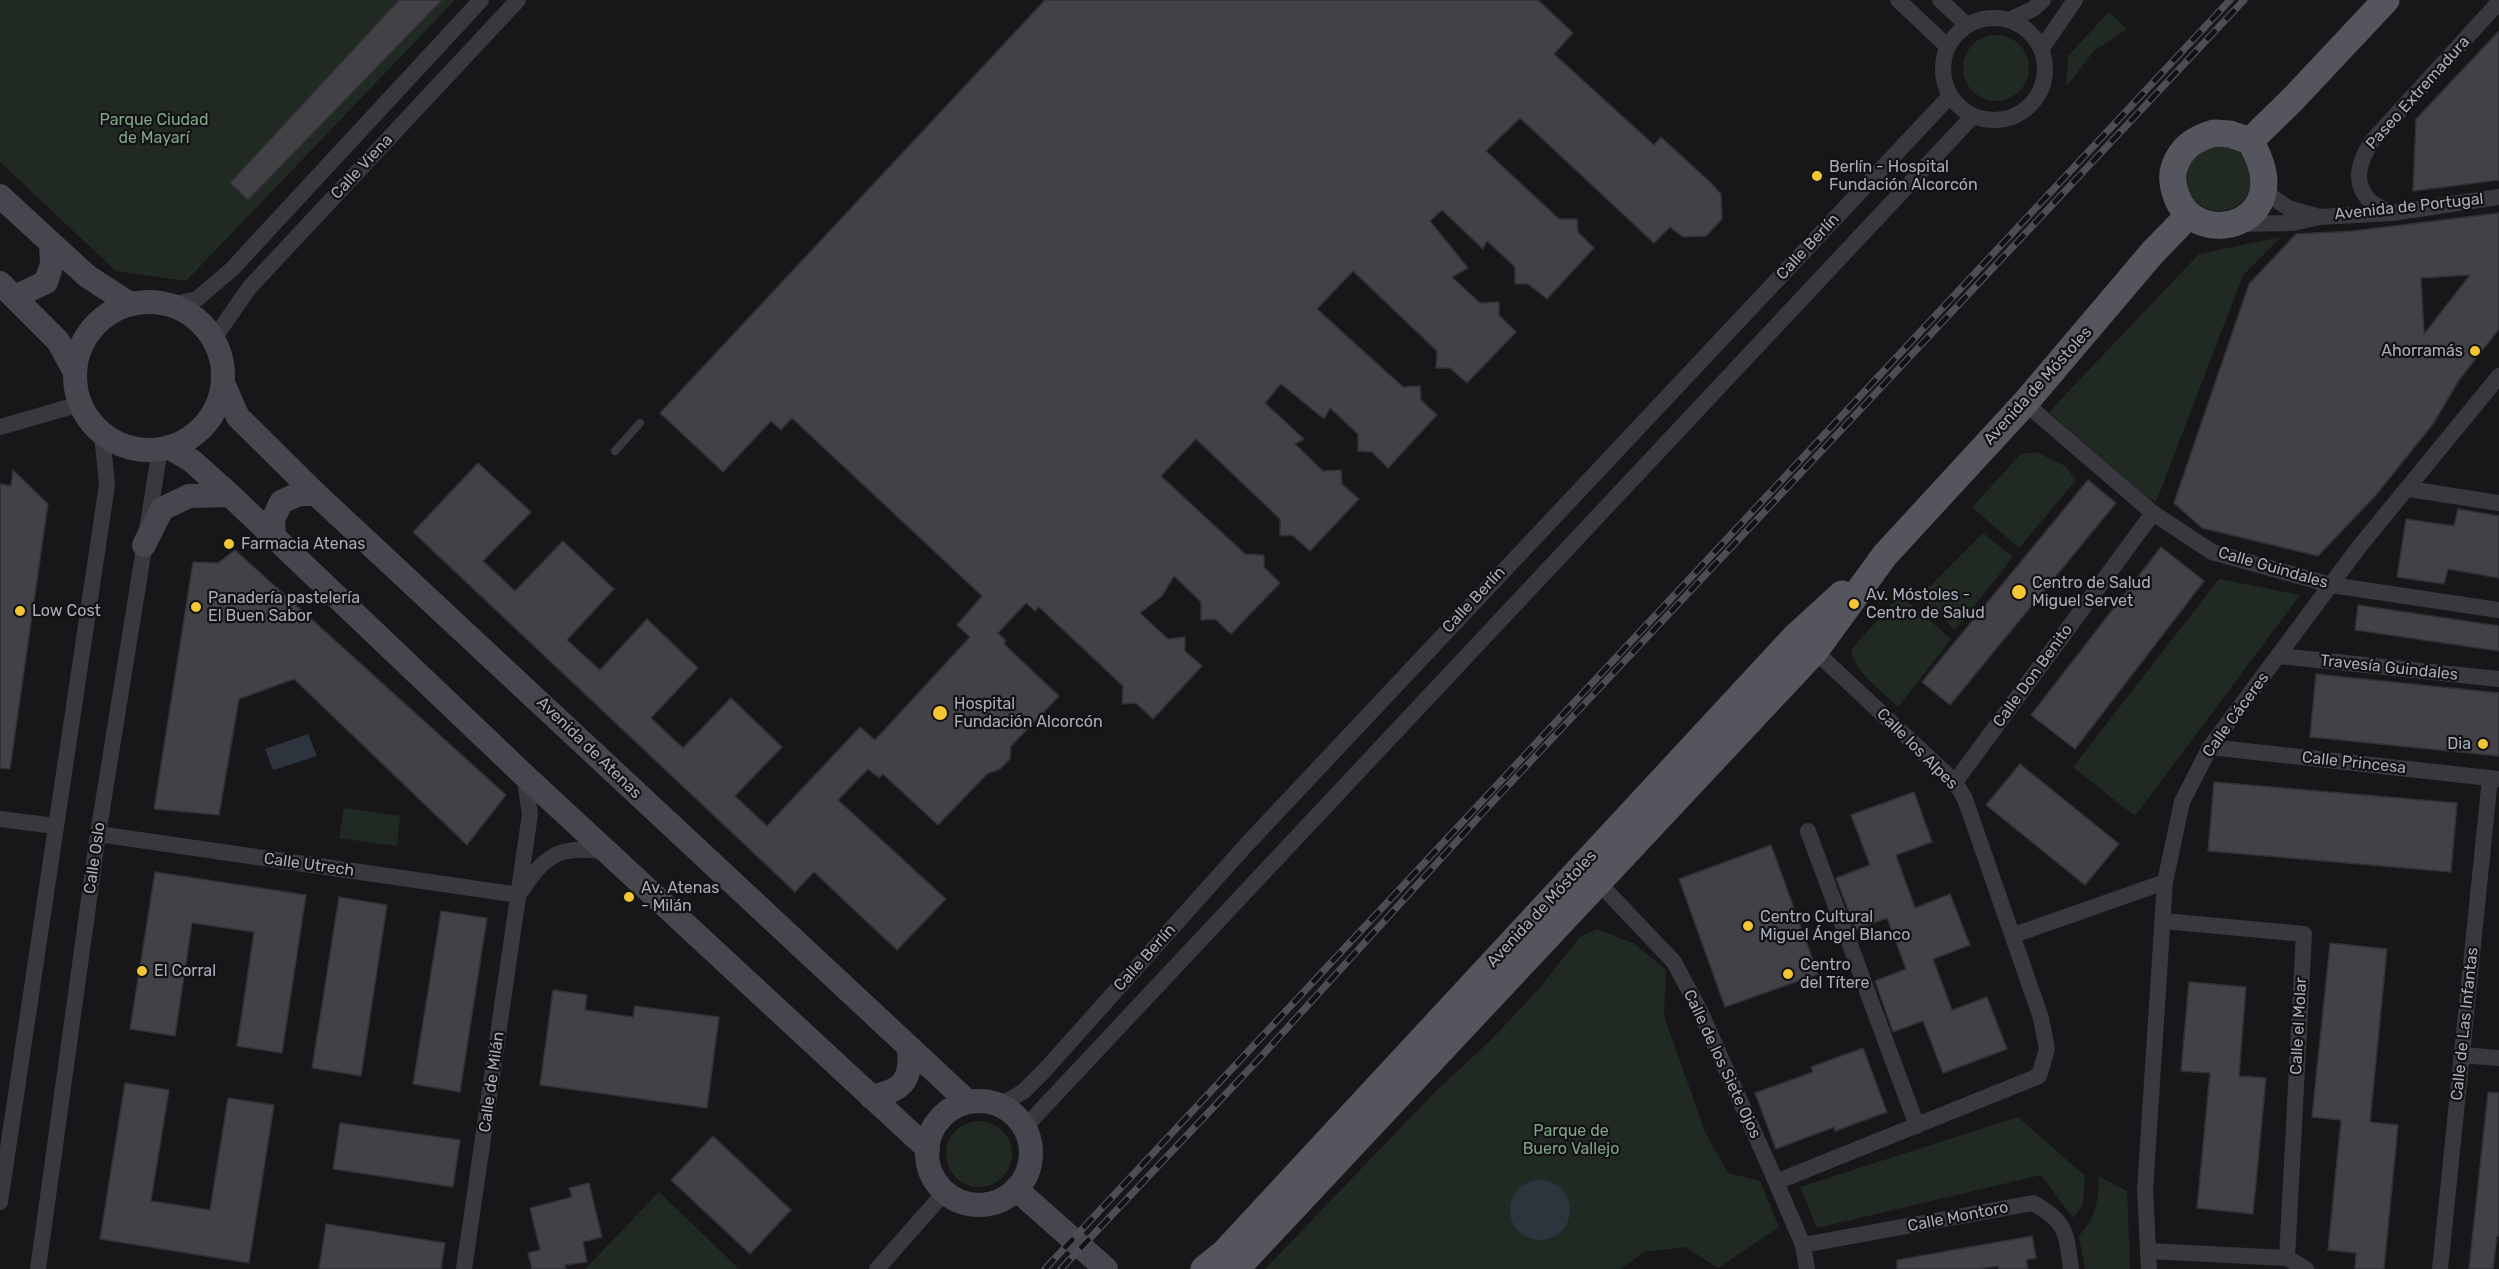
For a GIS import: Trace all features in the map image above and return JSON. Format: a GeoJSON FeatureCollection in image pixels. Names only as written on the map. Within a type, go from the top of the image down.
{"type":"FeatureCollection","features":[{"type":"Feature","properties":{"kind":"main road"},"geometry":{"type":"LineString","coordinates":[[2250,141],[2386,0]]}},
{"type":"Feature","properties":{"kind":"main road"},"geometry":{"type":"LineString","coordinates":[[2214,133],[2230,134],[2250,141],[2265,172],[2264,191],[2258,206],[2247,217],[2232,224],[2216,226],[2200,222],[2189,215],[2178,201],[2173,187],[2175,165],[2186,146],[2198,138],[2214,133]]}},
{"type":"Feature","properties":{"kind":"main road","name":"Avenida de Móstoles"},"geometry":{"type":"LineString","coordinates":[[1204,1269],[1225,1252],[1795,636],[1886,555],[2025,403],[2189,215]]}},
{"type":"Feature","properties":{"kind":"main road","name":"Avenida de Móstoles"},"geometry":{"type":"LineString","coordinates":[[1236,1269],[1815,651],[1886,555]]}},
{"type":"Feature","properties":{"kind":"street","name":"Calle Viena"},"geometry":{"type":"LineString","coordinates":[[170,305],[197,299],[232,269],[482,0]]}},
{"type":"Feature","properties":{"kind":"street","name":"Calle Viena"},"geometry":{"type":"LineString","coordinates":[[213,340],[249,288],[518,0]]}},
{"type":"Feature","properties":{"kind":"street"},"geometry":{"type":"LineString","coordinates":[[1898,0],[1948,47]]}},
{"type":"Feature","properties":{"kind":"street"},"geometry":{"type":"LineString","coordinates":[[1940,0],[1967,25]]}},
{"type":"Feature","properties":{"kind":"street"},"geometry":{"type":"LineString","coordinates":[[2009,20],[2033,9],[2043,0]]}},
{"type":"Feature","properties":{"kind":"street"},"geometry":{"type":"LineString","coordinates":[[2042,48],[2075,0]]}},
{"type":"Feature","properties":{"kind":"street","name":"Paseo Extremadura"},"geometry":{"type":"LineString","coordinates":[[2392,213],[2371,202],[2358,179],[2361,158],[2373,140],[2499,2]]}},
{"type":"Feature","properties":{"kind":"street"},"geometry":{"type":"LineString","coordinates":[[1995,17],[2009,20],[2034,35],[2042,48],[2046,75],[2036,100],[2014,117],[1993,120],[1973,116],[1950,96],[1943,72],[1948,47],[1967,25],[1995,17]]}},
{"type":"Feature","properties":{"kind":"street","name":"Calle Berlín"},"geometry":{"type":"LineString","coordinates":[[1001,1106],[1024,1091],[1044,1071],[1248,843],[1950,96]]}},
{"type":"Feature","properties":{"kind":"street","name":"Calle Berlín"},"geometry":{"type":"LineString","coordinates":[[1025,1127],[1973,116]]}},
{"type":"Feature","properties":{"kind":"street","name":"Avenida de Portugal"},"geometry":{"type":"LineString","coordinates":[[2264,191],[2288,208],[2319,217]]}},
{"type":"Feature","properties":{"kind":"street"},"geometry":{"type":"LineString","coordinates":[[0,196],[87,276],[130,304]]}},
{"type":"Feature","properties":{"kind":"street","name":"Avenida de Portugal"},"geometry":{"type":"LineString","coordinates":[[2232,224],[2293,223],[2319,217],[2392,213],[2499,197]]}},
{"type":"Feature","properties":{"kind":"street"},"geometry":{"type":"LineString","coordinates":[[7,290],[46,282],[52,264],[51,244]]}},
{"type":"Feature","properties":{"kind":"street"},"geometry":{"type":"LineString","coordinates":[[7,290],[58,341],[75,372]]}},
{"type":"Feature","properties":{"kind":"street"},"geometry":{"type":"LineString","coordinates":[[152,302],[170,305],[190,314],[213,340],[221,361],[222,383],[217,404],[206,423],[189,438],[164,448],[139,449],[120,444],[102,434],[89,420],[80,404],[75,372],[79,349],[91,329],[109,314],[130,304],[152,302]]}},
{"type":"Feature","properties":{"kind":"street","name":"Calle Cáceres"},"geometry":{"type":"LineString","coordinates":[[2149,1269],[2145,1190],[2165,882],[2181,802],[2210,747],[2359,547],[2409,489],[2499,376]]}},
{"type":"Feature","properties":{"kind":"street","name":"Avenida de Atenas"},"geometry":{"type":"LineString","coordinates":[[222,383],[238,417],[316,494],[968,1102]]}},
{"type":"Feature","properties":{"kind":"street","name":"Calle Guindales"},"geometry":{"type":"LineString","coordinates":[[2025,403],[2152,513],[2212,552],[2331,585],[2499,610]]}},
{"type":"Feature","properties":{"kind":"street"},"geometry":{"type":"LineString","coordinates":[[0,427],[80,404]]}},
{"type":"Feature","properties":{"kind":"street"},"geometry":{"type":"LineString","coordinates":[[0,1202],[107,485],[102,434]]}},
{"type":"Feature","properties":{"kind":"street"},"geometry":{"type":"LineString","coordinates":[[164,448],[192,461],[230,495],[524,775],[928,1149]]}},
{"type":"Feature","properties":{"kind":"street","name":"Calle Oslo"},"geometry":{"type":"LineString","coordinates":[[38,1269],[98,834],[144,545],[164,448]]}},
{"type":"Feature","properties":{"kind":"street"},"geometry":{"type":"LineString","coordinates":[[2409,489],[2499,504]]}},
{"type":"Feature","properties":{"kind":"street"},"geometry":{"type":"LineString","coordinates":[[274,538],[273,520],[280,502],[299,494],[316,494]]}},
{"type":"Feature","properties":{"kind":"street"},"geometry":{"type":"LineString","coordinates":[[144,545],[162,509],[189,495],[230,495]]}},
{"type":"Feature","properties":{"kind":"street","name":"Calle Don Benito"},"geometry":{"type":"LineString","coordinates":[[1955,782],[2152,513]]}},
{"type":"Feature","properties":{"kind":"street","name":"Calle los Alpes"},"geometry":{"type":"LineString","coordinates":[[1776,1182],[2039,1076],[2047,1049],[2041,1018],[2014,935],[1965,799],[1955,782],[1815,651]]}},
{"type":"Feature","properties":{"kind":"street","name":"Travesía Guindales"},"geometry":{"type":"LineString","coordinates":[[2280,656],[2499,679]]}},
{"type":"Feature","properties":{"kind":"street","name":"Calle Princesa"},"geometry":{"type":"LineString","coordinates":[[2210,747],[2494,779]]}},
{"type":"Feature","properties":{"kind":"street","name":"Calle de Milán"},"geometry":{"type":"LineString","coordinates":[[464,1269],[530,814],[524,775]]}},
{"type":"Feature","properties":{"kind":"street","name":"Calle de Las Infantas"},"geometry":{"type":"LineString","coordinates":[[2440,1269],[2494,779]]}},
{"type":"Feature","properties":{"kind":"street"},"geometry":{"type":"LineString","coordinates":[[0,819],[55,826]]}},
{"type":"Feature","properties":{"kind":"street"},"geometry":{"type":"LineString","coordinates":[[1808,831],[1917,1126]]}},
{"type":"Feature","properties":{"kind":"street","name":"Calle Utrech"},"geometry":{"type":"LineString","coordinates":[[98,834],[519,895]]}},
{"type":"Feature","properties":{"kind":"street","name":"Calle de Milán"},"geometry":{"type":"LineString","coordinates":[[519,895],[537,866],[555,854],[571,849],[607,852]]}},
{"type":"Feature","properties":{"kind":"street","name":"Calle de los Siete Ojos"},"geometry":{"type":"LineString","coordinates":[[1598,882],[1674,962],[1700,1011],[1776,1182],[1803,1245],[1807,1269]]}},
{"type":"Feature","properties":{"kind":"street"},"geometry":{"type":"LineString","coordinates":[[2014,935],[2165,882]]}},
{"type":"Feature","properties":{"kind":"street","name":"Calle el Molar"},"geometry":{"type":"LineString","coordinates":[[2164,921],[2304,934],[2287,1258]]}},
{"type":"Feature","properties":{"kind":"street"},"geometry":{"type":"LineString","coordinates":[[871,1097],[889,1093],[903,1085],[910,1066],[909,1049]]}},
{"type":"Feature","properties":{"kind":"street"},"geometry":{"type":"LineString","coordinates":[[2462,1055],[2499,1058]]}},
{"type":"Feature","properties":{"kind":"street"},"geometry":{"type":"LineString","coordinates":[[985,1101],[1001,1106],[1014,1114],[1025,1127],[1030,1143],[1031,1160],[1026,1176],[1017,1189],[1003,1199],[987,1204],[970,1204],[944,1193],[933,1176],[928,1149],[932,1133],[940,1119],[953,1108],[968,1102],[985,1101]]}},
{"type":"Feature","properties":{"kind":"street"},"geometry":{"type":"LineString","coordinates":[[1017,1189],[1106,1269]]}},
{"type":"Feature","properties":{"kind":"street"},"geometry":{"type":"LineString","coordinates":[[877,1269],[944,1193]]}},
{"type":"Feature","properties":{"kind":"street","name":"Calle Montoro"},"geometry":{"type":"LineString","coordinates":[[1803,1245],[2033,1203],[2053,1215],[2066,1233],[2071,1269]]}},
{"type":"Feature","properties":{"kind":"street"},"geometry":{"type":"LineString","coordinates":[[2148,1251],[2287,1258],[2306,1269]]}},
{"type":"Feature","properties":{"kind":"lane"},"geometry":{"type":"LineString","coordinates":[[615,451],[640,423]]}},
{"type":"Feature","properties":{"kind":"green space","name":"Parque Ciudad de Mayarí"},"geometry":{"type":"Polygon","coordinates":[[[0,0],[455,0],[186,281],[116,271],[0,162],[0,0]]]}},
{"type":"Feature","properties":{"kind":"green space"},"geometry":{"type":"Polygon","coordinates":[[[2109,12],[2127,29],[2094,51],[2066,87],[2068,56],[2109,12]]]}},
{"type":"Feature","properties":{"kind":"green space"},"geometry":{"type":"Polygon","coordinates":[[[2002,35],[2020,44],[2027,55],[2029,68],[2027,81],[2020,92],[2009,99],[1990,101],[1972,92],[1965,81],[1963,62],[1972,44],[1983,37],[2002,35]]]}},
{"type":"Feature","properties":{"kind":"green space"},"geometry":{"type":"Polygon","coordinates":[[[2212,145],[2226,145],[2238,150],[2247,159],[2252,178],[2250,191],[2243,202],[2226,211],[2212,211],[2200,206],[2191,197],[2186,185],[2186,171],[2191,159],[2200,150],[2212,145]]]}},
{"type":"Feature","properties":{"kind":"green space"},"geometry":{"type":"Polygon","coordinates":[[[2281,237],[2243,275],[2156,502],[2145,496],[2049,412],[2199,254],[2281,237]]]}},
{"type":"Feature","properties":{"kind":"green space"},"geometry":{"type":"Polygon","coordinates":[[[2036,452],[2065,466],[2076,480],[2019,548],[1972,507],[2021,454],[2036,452]]]}},
{"type":"Feature","properties":{"kind":"green space"},"geometry":{"type":"Polygon","coordinates":[[[1983,533],[2013,557],[1955,630],[1920,596],[1983,533]]]}},
{"type":"Feature","properties":{"kind":"green space"},"geometry":{"type":"Polygon","coordinates":[[[2219,579],[2300,595],[2135,816],[2073,767],[2219,579]]]}},
{"type":"Feature","properties":{"kind":"green space"},"geometry":{"type":"Polygon","coordinates":[[[1900,595],[1951,639],[1898,707],[1863,674],[1851,650],[1900,595]]]}},
{"type":"Feature","properties":{"kind":"green space"},"geometry":{"type":"Polygon","coordinates":[[[344,808],[400,816],[397,846],[339,838],[344,808]]]}},
{"type":"Feature","properties":{"kind":"green space","name":"Parque de Buero Vallejo"},"geometry":{"type":"Polygon","coordinates":[[[1597,929],[1635,944],[1666,970],[1664,1016],[1705,1132],[1728,1173],[1760,1181],[1779,1227],[1718,1268],[1685,1247],[1644,1252],[1620,1269],[1265,1269],[1437,1090],[1489,1042],[1538,990],[1580,937],[1597,929]]]}},
{"type":"Feature","properties":{"kind":"green space"},"geometry":{"type":"Polygon","coordinates":[[[2018,1117],[2085,1176],[2083,1205],[2073,1218],[2041,1175],[1817,1228],[1800,1187],[2018,1117]]]}},
{"type":"Feature","properties":{"kind":"green space"},"geometry":{"type":"Polygon","coordinates":[[[973,1121],[985,1121],[1003,1130],[1010,1141],[1012,1154],[1010,1167],[1003,1178],[992,1185],[973,1187],[960,1182],[951,1173],[946,1160],[946,1148],[951,1135],[960,1126],[973,1121]]]}},
{"type":"Feature","properties":{"kind":"green space"},"geometry":{"type":"Polygon","coordinates":[[[2098,1176],[2127,1191],[2130,1269],[2085,1269],[2079,1236],[2095,1208],[2098,1176]]]}},
{"type":"Feature","properties":{"kind":"green space"},"geometry":{"type":"Polygon","coordinates":[[[659,1192],[739,1269],[585,1269],[659,1192]]]}},
{"type":"Feature","properties":{"kind":"shaded area"},"geometry":{"type":"Polygon","coordinates":[[[308,734],[317,756],[273,770],[265,749],[308,734]]]}},
{"type":"Feature","properties":{"kind":"shaded area"},"geometry":{"type":"Polygon","coordinates":[[[1534,1180],[1546,1180],[1557,1185],[1565,1193],[1570,1210],[1568,1222],[1557,1235],[1546,1240],[1534,1240],[1523,1235],[1515,1227],[1510,1216],[1510,1204],[1515,1193],[1523,1185],[1534,1180]]]}},
{"type":"Feature","properties":{"kind":"building"},"geometry":{"type":"Polygon","coordinates":[[[399,0],[442,0],[248,200],[230,183],[399,0]]]}},
{"type":"Feature","properties":{"kind":"building"},"geometry":{"type":"Polygon","coordinates":[[[1045,0],[1538,0],[1573,33],[1554,54],[1654,145],[1661,137],[1711,183],[1721,194],[1722,219],[1706,236],[1683,237],[1670,227],[1654,243],[1520,118],[1486,151],[1559,219],[1577,219],[1578,232],[1594,248],[1547,299],[1528,284],[1515,284],[1515,267],[1487,241],[1483,249],[1442,210],[1430,221],[1468,268],[1452,277],[1480,303],[1499,302],[1499,315],[1516,332],[1467,383],[1450,368],[1436,368],[1437,351],[1353,271],[1317,309],[1403,387],[1420,386],[1421,400],[1437,415],[1388,468],[1372,452],[1358,451],[1358,434],[1330,408],[1324,419],[1281,384],[1265,403],[1304,439],[1295,444],[1323,471],[1341,470],[1342,484],[1359,499],[1310,551],[1292,535],[1280,536],[1280,519],[1196,439],[1161,476],[1245,554],[1264,555],[1264,567],[1280,583],[1231,634],[1215,619],[1201,620],[1201,602],[1174,576],[1162,596],[1140,613],[1168,639],[1185,637],[1185,651],[1202,666],[1153,719],[1136,703],[1122,704],[1123,686],[1039,607],[1035,611],[1026,603],[998,633],[1006,641],[1004,644],[1059,696],[1011,746],[1010,759],[1000,769],[987,774],[938,825],[883,774],[879,778],[868,769],[838,800],[946,899],[897,950],[814,872],[795,892],[413,532],[478,463],[531,512],[483,561],[515,591],[563,541],[614,589],[567,640],[600,670],[647,619],[698,668],[651,718],[683,748],[731,698],[782,747],[735,796],[767,826],[860,727],[875,740],[970,637],[957,625],[982,596],[792,418],[781,430],[771,421],[723,472],[660,413],[1045,0]]]}},
{"type":"Feature","properties":{"kind":"building"},"geometry":{"type":"Polygon","coordinates":[[[2499,31],[2499,180],[2413,191],[2416,119],[2499,31]]]}},
{"type":"Feature","properties":{"kind":"building"},"geometry":{"type":"Polygon","coordinates":[[[2499,213],[2499,329],[2459,380],[2433,424],[2376,495],[2318,556],[2202,528],[2174,503],[2249,284],[2296,234],[2353,231],[2499,213]],[[2470,275],[2421,278],[2424,334],[2470,275]]]}},
{"type":"Feature","properties":{"kind":"building"},"geometry":{"type":"Polygon","coordinates":[[[13,470],[48,504],[10,769],[0,768],[0,484],[11,486],[13,470]]]}},
{"type":"Feature","properties":{"kind":"building","name":"Centro de Salud Miguel Servet"},"geometry":{"type":"Polygon","coordinates":[[[2088,480],[2116,503],[1950,705],[1922,682],[2088,480]]]}},
{"type":"Feature","properties":{"kind":"building"},"geometry":{"type":"Polygon","coordinates":[[[2458,509],[2499,516],[2499,578],[2448,569],[2444,584],[2397,577],[2406,519],[2454,526],[2458,509]]]}},
{"type":"Feature","properties":{"kind":"building"},"geometry":{"type":"Polygon","coordinates":[[[2161,547],[2204,581],[2075,749],[2031,715],[2161,547]]]}},
{"type":"Feature","properties":{"kind":"building"},"geometry":{"type":"Polygon","coordinates":[[[235,550],[506,795],[467,845],[294,679],[239,699],[219,815],[154,809],[193,562],[218,563],[235,550]]]}},
{"type":"Feature","properties":{"kind":"building"},"geometry":{"type":"Polygon","coordinates":[[[2358,605],[2499,626],[2499,651],[2355,630],[2358,605]]]}},
{"type":"Feature","properties":{"kind":"building"},"geometry":{"type":"Polygon","coordinates":[[[2316,674],[2499,693],[2499,756],[2310,737],[2316,674]]]}},
{"type":"Feature","properties":{"kind":"building"},"geometry":{"type":"Polygon","coordinates":[[[2020,764],[2119,844],[2085,885],[1986,805],[2020,764]]]}},
{"type":"Feature","properties":{"kind":"building"},"geometry":{"type":"Polygon","coordinates":[[[2214,782],[2457,803],[2451,872],[2208,851],[2214,782]]]}},
{"type":"Feature","properties":{"kind":"building"},"geometry":{"type":"Polygon","coordinates":[[[1914,792],[1932,842],[1896,855],[1915,908],[1950,894],[1970,945],[1933,959],[1952,1010],[1987,997],[2007,1049],[1943,1073],[1923,1021],[1893,1032],[1875,981],[1906,969],[1887,918],[1856,930],[1836,878],[1870,865],[1851,815],[1914,792]]]}},
{"type":"Feature","properties":{"kind":"building","name":"Centro Cultural Miguel Ángel Blanco"},"geometry":{"type":"Polygon","coordinates":[[[1771,845],[1818,974],[1725,1007],[1679,879],[1771,845]]]}},
{"type":"Feature","properties":{"kind":"building"},"geometry":{"type":"Polygon","coordinates":[[[155,872],[306,895],[282,1053],[237,1046],[254,932],[192,923],[175,1036],[130,1029],[155,872]]]}},
{"type":"Feature","properties":{"kind":"building"},"geometry":{"type":"Polygon","coordinates":[[[339,897],[387,905],[361,1076],[312,1068],[339,897]]]}},
{"type":"Feature","properties":{"kind":"building"},"geometry":{"type":"Polygon","coordinates":[[[441,911],[487,918],[460,1092],[413,1084],[441,911]]]}},
{"type":"Feature","properties":{"kind":"building"},"geometry":{"type":"Polygon","coordinates":[[[2330,943],[2387,949],[2370,1122],[2398,1125],[2384,1269],[2355,1269],[2356,1253],[2328,1250],[2341,1120],[2312,1117],[2330,943]]]}},
{"type":"Feature","properties":{"kind":"building"},"geometry":{"type":"Polygon","coordinates":[[[2189,982],[2246,987],[2239,1076],[2266,1078],[2253,1214],[2197,1208],[2210,1073],[2181,1071],[2189,982]]]}},
{"type":"Feature","properties":{"kind":"building"},"geometry":{"type":"Polygon","coordinates":[[[553,990],[587,995],[585,1010],[633,1017],[635,1006],[719,1017],[707,1108],[540,1085],[553,990]]]}},
{"type":"Feature","properties":{"kind":"building"},"geometry":{"type":"Polygon","coordinates":[[[1863,1048],[1887,1112],[1835,1131],[1834,1127],[1776,1149],[1755,1093],[1813,1072],[1811,1067],[1863,1048]]]}},
{"type":"Feature","properties":{"kind":"building"},"geometry":{"type":"Polygon","coordinates":[[[125,1083],[169,1090],[151,1201],[210,1210],[228,1098],[274,1105],[249,1263],[100,1239],[125,1083]]]}},
{"type":"Feature","properties":{"kind":"building"},"geometry":{"type":"Polygon","coordinates":[[[2488,1092],[2499,1093],[2499,1236],[2497,1236],[2493,1269],[2469,1269],[2488,1092]]]}},
{"type":"Feature","properties":{"kind":"building"},"geometry":{"type":"Polygon","coordinates":[[[340,1123],[460,1140],[453,1187],[333,1169],[340,1123]]]}},
{"type":"Feature","properties":{"kind":"building"},"geometry":{"type":"Polygon","coordinates":[[[713,1136],[791,1210],[750,1254],[671,1180],[713,1136]]]}},
{"type":"Feature","properties":{"kind":"building"},"geometry":{"type":"Polygon","coordinates":[[[589,1183],[602,1237],[583,1242],[587,1262],[565,1265],[566,1269],[532,1269],[528,1253],[540,1250],[530,1208],[572,1197],[569,1188],[589,1183]]]}},
{"type":"Feature","properties":{"kind":"building"},"geometry":{"type":"Polygon","coordinates":[[[326,1224],[445,1243],[441,1269],[319,1269],[326,1224]]]}},
{"type":"Feature","properties":{"kind":"building"},"geometry":{"type":"Polygon","coordinates":[[[2032,1236],[2036,1258],[2026,1260],[2028,1269],[1999,1269],[1998,1266],[1979,1269],[1897,1269],[1897,1260],[2032,1236]]]}},
{"type":"Feature","properties":{"kind":"railway"},"geometry":{"type":"LineString","coordinates":[[1045,1269],[2230,0]]}},
{"type":"Feature","properties":{"kind":"railway"},"geometry":{"type":"LineString","coordinates":[[1061,1269],[1258,1060],[1487,808],[2244,0]]}},
{"type":"Feature","properties":{"kind":"place","name":"Berlín - Hospital Fundación Alcorcón"},"geometry":{"type":"Point","coordinates":[1817,176]}},
{"type":"Feature","properties":{"kind":"place","name":"Ahorramás"},"geometry":{"type":"Point","coordinates":[2475,351]}},
{"type":"Feature","properties":{"kind":"place","name":"Farmacia Atenas"},"geometry":{"type":"Point","coordinates":[229,544]}},
{"type":"Feature","properties":{"kind":"place","name":"Centro de Salud Miguel Servet"},"geometry":{"type":"Point","coordinates":[2019,592]}},
{"type":"Feature","properties":{"kind":"place","name":"Av. Móstoles - Centro de Salud"},"geometry":{"type":"Point","coordinates":[1854,604]}},
{"type":"Feature","properties":{"kind":"place","name":"Panadería pastelería El Buen Sabor"},"geometry":{"type":"Point","coordinates":[196,607]}},
{"type":"Feature","properties":{"kind":"place","name":"Low Cost"},"geometry":{"type":"Point","coordinates":[20,611]}},
{"type":"Feature","properties":{"kind":"place","name":"Hospital Fundación Alcorcón"},"geometry":{"type":"Point","coordinates":[940,713]}},
{"type":"Feature","properties":{"kind":"place","name":"Dia"},"geometry":{"type":"Point","coordinates":[2483,744]}},
{"type":"Feature","properties":{"kind":"place","name":"Av. Atenas - Milán"},"geometry":{"type":"Point","coordinates":[629,897]}},
{"type":"Feature","properties":{"kind":"place","name":"Centro Cultural Miguel Ángel Blanco"},"geometry":{"type":"Point","coordinates":[1748,926]}},
{"type":"Feature","properties":{"kind":"place","name":"El Corral"},"geometry":{"type":"Point","coordinates":[142,971]}},
{"type":"Feature","properties":{"kind":"place","name":"Centro del Títere"},"geometry":{"type":"Point","coordinates":[1788,974]}}]}
